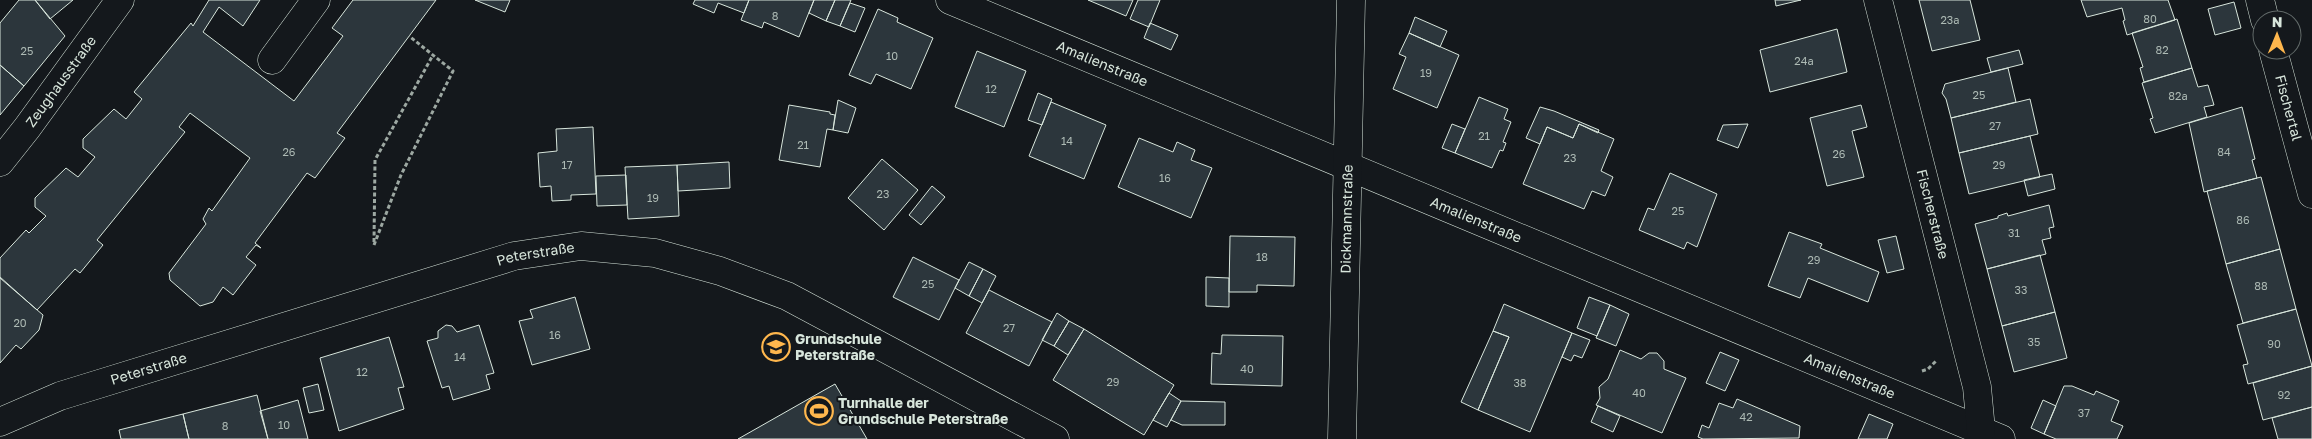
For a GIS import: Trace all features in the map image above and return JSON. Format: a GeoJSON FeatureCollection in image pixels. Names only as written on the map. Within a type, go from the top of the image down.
{"type":"FeatureCollection","features":[{"type":"Feature","properties":{"kind":"street","name":"Zeughausstraße"},"geometry":{"type":"LineString","coordinates":[[0,162],[120,0]]}},
{"type":"Feature","properties":{"kind":"street"},"geometry":{"type":"LineString","coordinates":[[272,60],[316,0]]}},
{"type":"Feature","properties":{"kind":"street","name":"Amalienstraße"},"geometry":{"type":"LineString","coordinates":[[950,0],[1991,434]]}},
{"type":"Feature","properties":{"kind":"street","name":"Dickmannstraße"},"geometry":{"type":"LineString","coordinates":[[1338,438],[1351,0]]}},
{"type":"Feature","properties":{"kind":"street","name":"Fischerstraße"},"geometry":{"type":"LineString","coordinates":[[1878,0],[1977,387],[1991,434]]}},
{"type":"Feature","properties":{"kind":"street","name":"Fischertal"},"geometry":{"type":"LineString","coordinates":[[2276,60],[2312,194]]}},
{"type":"Feature","properties":{"kind":"street","name":"Peterstraße"},"geometry":{"type":"LineString","coordinates":[[0,422],[60,396],[514,256],[580,246],[655,253],[720,271],[787,296],[1056,439]]}},
{"type":"Feature","properties":{"kind":"path"},"geometry":{"type":"LineString","coordinates":[[409,36],[433,55],[453,71],[401,175],[374,244],[375,160],[433,55]]}},
{"type":"Feature","properties":{"kind":"path"},"geometry":{"type":"LineString","coordinates":[[1928,369],[1935,363]]}},
{"type":"Feature","properties":{"kind":"building"},"geometry":{"type":"Polygon","coordinates":[[[19,0],[35,0],[65,36],[24,86],[0,65],[0,23],[19,0]]]}},
{"type":"Feature","properties":{"kind":"building"},"geometry":{"type":"Polygon","coordinates":[[[35,0],[73,0],[50,19],[35,0]]]}},
{"type":"Feature","properties":{"kind":"building"},"geometry":{"type":"Polygon","coordinates":[[[209,0],[260,0],[243,26],[219,7],[203,32],[294,101],[343,36],[332,28],[353,0],[436,0],[337,133],[345,138],[315,178],[307,173],[255,243],[261,248],[256,245],[246,257],[256,265],[233,295],[223,287],[213,302],[200,306],[170,280],[169,273],[206,224],[203,219],[209,208],[212,211],[250,158],[190,113],[179,127],[185,132],[97,240],[103,245],[80,273],[75,269],[37,310],[0,277],[0,258],[26,230],[29,233],[46,216],[35,207],[35,198],[66,168],[78,177],[95,157],[83,148],[83,139],[114,109],[126,119],[142,99],[134,92],[191,23],[193,26],[209,0]]]}},
{"type":"Feature","properties":{"kind":"building"},"geometry":{"type":"Polygon","coordinates":[[[475,0],[510,0],[505,12],[475,0]]]}},
{"type":"Feature","properties":{"kind":"building"},"geometry":{"type":"Polygon","coordinates":[[[695,0],[749,0],[744,13],[718,3],[714,13],[693,4],[695,0]]]}},
{"type":"Feature","properties":{"kind":"building"},"geometry":{"type":"Polygon","coordinates":[[[749,0],[814,0],[799,37],[764,22],[762,28],[741,20],[749,0]]]}},
{"type":"Feature","properties":{"kind":"building"},"geometry":{"type":"Polygon","coordinates":[[[814,0],[835,0],[826,21],[809,13],[814,0]]]}},
{"type":"Feature","properties":{"kind":"building"},"geometry":{"type":"Polygon","coordinates":[[[835,0],[851,0],[840,26],[826,21],[835,0]]]}},
{"type":"Feature","properties":{"kind":"building"},"geometry":{"type":"Polygon","coordinates":[[[1088,0],[1133,0],[1126,16],[1088,0]]]}},
{"type":"Feature","properties":{"kind":"building"},"geometry":{"type":"Polygon","coordinates":[[[1138,0],[1160,0],[1149,27],[1130,19],[1138,0]]]}},
{"type":"Feature","properties":{"kind":"building"},"geometry":{"type":"Polygon","coordinates":[[[1775,0],[1801,0],[1776,6],[1775,0]]]}},
{"type":"Feature","properties":{"kind":"building"},"geometry":{"type":"Polygon","coordinates":[[[1919,0],[1970,0],[1980,40],[1932,51],[1919,0]]]}},
{"type":"Feature","properties":{"kind":"building"},"geometry":{"type":"Polygon","coordinates":[[[2081,0],[2168,0],[2175,20],[2127,35],[2122,8],[2087,17],[2081,0]]]}},
{"type":"Feature","properties":{"kind":"building"},"geometry":{"type":"Polygon","coordinates":[[[2234,2],[2241,28],[2215,35],[2208,9],[2234,2]]]}},
{"type":"Feature","properties":{"kind":"building"},"geometry":{"type":"Polygon","coordinates":[[[850,3],[865,8],[855,32],[840,26],[850,3]]]}},
{"type":"Feature","properties":{"kind":"building"},"geometry":{"type":"Polygon","coordinates":[[[878,9],[898,18],[897,22],[933,38],[911,89],[876,74],[871,84],[849,75],[878,9]]]}},
{"type":"Feature","properties":{"kind":"building"},"geometry":{"type":"Polygon","coordinates":[[[1415,17],[1447,31],[1440,47],[1409,33],[1415,17]]]}},
{"type":"Feature","properties":{"kind":"building"},"geometry":{"type":"Polygon","coordinates":[[[2177,19],[2192,68],[2144,82],[2140,68],[2143,67],[2132,33],[2177,19]]]}},
{"type":"Feature","properties":{"kind":"building"},"geometry":{"type":"Polygon","coordinates":[[[1150,23],[1178,35],[1171,50],[1144,38],[1150,23]]]}},
{"type":"Feature","properties":{"kind":"building"},"geometry":{"type":"Polygon","coordinates":[[[1837,29],[1847,72],[1770,92],[1760,50],[1837,29]]]}},
{"type":"Feature","properties":{"kind":"building"},"geometry":{"type":"Polygon","coordinates":[[[1409,33],[1459,55],[1437,108],[1393,89],[1406,57],[1399,54],[1409,33]]]}},
{"type":"Feature","properties":{"kind":"building"},"geometry":{"type":"Polygon","coordinates":[[[2019,50],[2023,64],[1991,72],[1987,58],[2019,50]]]}},
{"type":"Feature","properties":{"kind":"building"},"geometry":{"type":"Polygon","coordinates":[[[977,51],[1026,71],[1004,127],[955,107],[977,51]]]}},
{"type":"Feature","properties":{"kind":"building"},"geometry":{"type":"Polygon","coordinates":[[[0,65],[24,86],[0,115],[0,65]]]}},
{"type":"Feature","properties":{"kind":"building"},"geometry":{"type":"Polygon","coordinates":[[[2008,68],[2016,102],[1951,118],[1946,99],[1942,93],[1945,84],[2008,68]]]}},
{"type":"Feature","properties":{"kind":"building"},"geometry":{"type":"Polygon","coordinates":[[[2192,68],[2198,87],[2208,85],[2214,105],[2204,107],[2207,117],[2155,133],[2150,119],[2153,118],[2142,83],[2192,68]]]}},
{"type":"Feature","properties":{"kind":"building"},"geometry":{"type":"Polygon","coordinates":[[[1038,93],[1052,99],[1042,125],[1028,120],[1038,93]]]}},
{"type":"Feature","properties":{"kind":"building"},"geometry":{"type":"Polygon","coordinates":[[[1479,97],[1508,109],[1504,119],[1511,122],[1503,142],[1506,143],[1503,151],[1500,150],[1492,168],[1455,153],[1479,97]]]}},
{"type":"Feature","properties":{"kind":"building"},"geometry":{"type":"Polygon","coordinates":[[[2030,99],[2038,134],[1959,153],[1951,118],[2030,99]]]}},
{"type":"Feature","properties":{"kind":"building"},"geometry":{"type":"Polygon","coordinates":[[[838,100],[856,108],[848,133],[833,130],[838,100]]]}},
{"type":"Feature","properties":{"kind":"building"},"geometry":{"type":"Polygon","coordinates":[[[1051,102],[1106,125],[1084,179],[1029,156],[1051,102]]]}},
{"type":"Feature","properties":{"kind":"building"},"geometry":{"type":"Polygon","coordinates":[[[789,105],[830,112],[830,114],[835,115],[833,130],[827,129],[820,167],[779,160],[789,105]]]}},
{"type":"Feature","properties":{"kind":"building"},"geometry":{"type":"Polygon","coordinates":[[[1861,105],[1867,127],[1852,131],[1864,177],[1827,186],[1810,118],[1861,105]]]}},
{"type":"Feature","properties":{"kind":"building"},"geometry":{"type":"Polygon","coordinates":[[[1540,107],[1599,130],[1598,133],[1579,124],[1573,138],[1547,127],[1540,144],[1526,138],[1540,107]]]}},
{"type":"Feature","properties":{"kind":"building"},"geometry":{"type":"Polygon","coordinates":[[[2242,107],[2255,159],[2252,160],[2257,178],[2204,192],[2189,123],[2242,107]]]}},
{"type":"Feature","properties":{"kind":"building"},"geometry":{"type":"Polygon","coordinates":[[[1452,124],[1465,129],[1455,153],[1442,148],[1452,124]]]}},
{"type":"Feature","properties":{"kind":"building"},"geometry":{"type":"Polygon","coordinates":[[[1579,124],[1614,139],[1601,171],[1613,177],[1605,196],[1592,191],[1584,209],[1523,184],[1547,127],[1573,138],[1579,124]]]}},
{"type":"Feature","properties":{"kind":"building"},"geometry":{"type":"Polygon","coordinates":[[[1748,124],[1738,148],[1717,140],[1723,125],[1748,124]]]}},
{"type":"Feature","properties":{"kind":"building"},"geometry":{"type":"Polygon","coordinates":[[[593,127],[596,194],[571,195],[571,200],[552,201],[551,186],[540,187],[538,153],[557,151],[556,129],[593,127]]]}},
{"type":"Feature","properties":{"kind":"building"},"geometry":{"type":"Polygon","coordinates":[[[2030,136],[2040,177],[1969,194],[1959,153],[2030,136]]]}},
{"type":"Feature","properties":{"kind":"building"},"geometry":{"type":"Polygon","coordinates":[[[1139,138],[1173,152],[1177,142],[1195,150],[1191,160],[1212,168],[1191,218],[1118,187],[1139,138]]]}},
{"type":"Feature","properties":{"kind":"building"},"geometry":{"type":"Polygon","coordinates":[[[882,159],[918,190],[884,230],[848,198],[882,159]]]}},
{"type":"Feature","properties":{"kind":"building"},"geometry":{"type":"Polygon","coordinates":[[[729,162],[730,188],[678,191],[677,165],[729,162]]]}},
{"type":"Feature","properties":{"kind":"building"},"geometry":{"type":"Polygon","coordinates":[[[677,165],[679,216],[628,219],[625,167],[677,165]]]}},
{"type":"Feature","properties":{"kind":"building"},"geometry":{"type":"Polygon","coordinates":[[[1670,173],[1717,194],[1697,247],[1687,242],[1684,249],[1639,230],[1648,208],[1654,210],[1670,173]]]}},
{"type":"Feature","properties":{"kind":"building"},"geometry":{"type":"Polygon","coordinates":[[[2052,174],[2055,189],[2028,196],[2024,180],[2052,174]]]}},
{"type":"Feature","properties":{"kind":"building"},"geometry":{"type":"Polygon","coordinates":[[[626,175],[627,205],[597,206],[596,176],[626,175]]]}},
{"type":"Feature","properties":{"kind":"building"},"geometry":{"type":"Polygon","coordinates":[[[2261,177],[2280,249],[2226,264],[2207,191],[2261,177]]]}},
{"type":"Feature","properties":{"kind":"building"},"geometry":{"type":"Polygon","coordinates":[[[932,186],[945,197],[921,225],[909,215],[932,186]]]}},
{"type":"Feature","properties":{"kind":"building"},"geometry":{"type":"Polygon","coordinates":[[[2049,205],[2054,227],[2049,228],[2051,238],[2042,240],[2046,254],[1987,269],[1975,224],[1998,218],[1998,216],[2007,213],[2008,216],[2049,205]]]}},
{"type":"Feature","properties":{"kind":"building"},"geometry":{"type":"Polygon","coordinates":[[[1789,232],[1822,244],[1820,248],[1879,272],[1868,302],[1808,278],[1800,298],[1768,286],[1789,232]]]}},
{"type":"Feature","properties":{"kind":"building"},"geometry":{"type":"Polygon","coordinates":[[[1230,236],[1295,237],[1294,286],[1257,285],[1257,292],[1229,292],[1230,236]]]}},
{"type":"Feature","properties":{"kind":"building"},"geometry":{"type":"Polygon","coordinates":[[[1896,236],[1904,269],[1887,273],[1878,240],[1896,236]]]}},
{"type":"Feature","properties":{"kind":"building"},"geometry":{"type":"Polygon","coordinates":[[[2280,249],[2296,309],[2243,323],[2226,264],[2280,249]]]}},
{"type":"Feature","properties":{"kind":"building"},"geometry":{"type":"Polygon","coordinates":[[[2040,255],[2055,312],[2002,326],[1987,269],[2040,255]]]}},
{"type":"Feature","properties":{"kind":"building"},"geometry":{"type":"Polygon","coordinates":[[[913,257],[959,280],[939,320],[893,297],[913,257]]]}},
{"type":"Feature","properties":{"kind":"building"},"geometry":{"type":"Polygon","coordinates":[[[969,262],[983,269],[969,296],[955,288],[969,262]]]}},
{"type":"Feature","properties":{"kind":"building"},"geometry":{"type":"Polygon","coordinates":[[[983,269],[996,276],[982,303],[969,296],[983,269]]]}},
{"type":"Feature","properties":{"kind":"building"},"geometry":{"type":"Polygon","coordinates":[[[1206,277],[1229,278],[1229,307],[1206,306],[1206,277]]]}},
{"type":"Feature","properties":{"kind":"building"},"geometry":{"type":"Polygon","coordinates":[[[0,278],[43,315],[39,330],[21,349],[16,345],[0,363],[0,278]]]}},
{"type":"Feature","properties":{"kind":"building"},"geometry":{"type":"Polygon","coordinates":[[[989,290],[1052,322],[1029,366],[966,333],[989,290]]]}},
{"type":"Feature","properties":{"kind":"building"},"geometry":{"type":"Polygon","coordinates":[[[575,297],[590,349],[532,365],[519,321],[533,318],[530,310],[575,297]]]}},
{"type":"Feature","properties":{"kind":"building"},"geometry":{"type":"Polygon","coordinates":[[[1589,297],[1610,305],[1597,336],[1577,328],[1589,297]]]}},
{"type":"Feature","properties":{"kind":"building"},"geometry":{"type":"Polygon","coordinates":[[[1504,304],[1572,333],[1530,432],[1478,410],[1509,337],[1493,331],[1504,304]]]}},
{"type":"Feature","properties":{"kind":"building"},"geometry":{"type":"Polygon","coordinates":[[[1610,305],[1629,314],[1616,346],[1596,338],[1610,305]]]}},
{"type":"Feature","properties":{"kind":"building"},"geometry":{"type":"Polygon","coordinates":[[[2296,309],[2312,366],[2248,384],[2243,365],[2248,364],[2237,325],[2296,309]]]}},
{"type":"Feature","properties":{"kind":"building"},"geometry":{"type":"Polygon","coordinates":[[[2055,312],[2067,358],[2014,372],[2002,326],[2055,312]]]}},
{"type":"Feature","properties":{"kind":"building"},"geometry":{"type":"Polygon","coordinates":[[[1057,313],[1069,321],[1054,346],[1042,340],[1057,313]]]}},
{"type":"Feature","properties":{"kind":"building"},"geometry":{"type":"Polygon","coordinates":[[[1069,321],[1084,329],[1068,355],[1054,346],[1069,321]]]}},
{"type":"Feature","properties":{"kind":"building"},"geometry":{"type":"Polygon","coordinates":[[[446,325],[452,326],[457,332],[479,325],[494,373],[486,375],[490,389],[453,400],[449,386],[442,388],[427,341],[438,338],[438,331],[446,325]]]}},
{"type":"Feature","properties":{"kind":"building"},"geometry":{"type":"Polygon","coordinates":[[[1084,329],[1174,385],[1144,435],[1053,380],[1084,329]]]}},
{"type":"Feature","properties":{"kind":"building"},"geometry":{"type":"Polygon","coordinates":[[[1493,331],[1509,337],[1478,410],[1461,402],[1493,331]]]}},
{"type":"Feature","properties":{"kind":"building"},"geometry":{"type":"Polygon","coordinates":[[[1572,333],[1590,340],[1582,358],[1574,355],[1571,361],[1562,357],[1572,333]]]}},
{"type":"Feature","properties":{"kind":"building"},"geometry":{"type":"Polygon","coordinates":[[[1222,335],[1283,336],[1282,386],[1211,384],[1212,353],[1221,354],[1222,335]]]}},
{"type":"Feature","properties":{"kind":"building"},"geometry":{"type":"Polygon","coordinates":[[[389,337],[404,387],[398,388],[404,409],[339,431],[320,358],[389,337]]]}},
{"type":"Feature","properties":{"kind":"building"},"geometry":{"type":"Polygon","coordinates":[[[1620,350],[1641,359],[1649,353],[1657,353],[1664,361],[1664,369],[1686,378],[1662,433],[1596,405],[1600,398],[1599,387],[1608,379],[1620,350]]]}},
{"type":"Feature","properties":{"kind":"building"},"geometry":{"type":"Polygon","coordinates":[[[1720,352],[1739,360],[1725,391],[1706,383],[1720,352]]]}},
{"type":"Feature","properties":{"kind":"building"},"geometry":{"type":"Polygon","coordinates":[[[2312,366],[2312,407],[2263,420],[2253,383],[2312,366]]]}},
{"type":"Feature","properties":{"kind":"building"},"geometry":{"type":"Polygon","coordinates":[[[318,384],[324,410],[309,413],[303,388],[318,384]]]}},
{"type":"Feature","properties":{"kind":"building","name":"Turnhalle der Grundschule Peterstraße"},"geometry":{"type":"Polygon","coordinates":[[[835,384],[867,439],[738,439],[835,384]]]}},
{"type":"Feature","properties":{"kind":"building"},"geometry":{"type":"Polygon","coordinates":[[[2064,386],[2072,386],[2094,395],[2096,391],[2119,401],[2111,421],[2123,426],[2117,439],[2056,439],[2044,434],[2064,386]]]}},
{"type":"Feature","properties":{"kind":"building"},"geometry":{"type":"Polygon","coordinates":[[[1169,393],[1181,401],[1167,427],[1153,420],[1169,393]]]}},
{"type":"Feature","properties":{"kind":"building"},"geometry":{"type":"Polygon","coordinates":[[[257,395],[268,439],[189,439],[183,414],[257,395]]]}},
{"type":"Feature","properties":{"kind":"building"},"geometry":{"type":"Polygon","coordinates":[[[1737,399],[1800,426],[1799,438],[1703,439],[1698,437],[1702,425],[1709,428],[1719,403],[1733,408],[1737,399]]]}},
{"type":"Feature","properties":{"kind":"building"},"geometry":{"type":"Polygon","coordinates":[[[298,400],[308,439],[268,439],[260,411],[298,400]]]}},
{"type":"Feature","properties":{"kind":"building"},"geometry":{"type":"Polygon","coordinates":[[[2043,400],[2056,406],[2044,434],[2031,428],[2043,400]]]}},
{"type":"Feature","properties":{"kind":"building"},"geometry":{"type":"Polygon","coordinates":[[[1181,401],[1225,402],[1225,425],[1182,425],[1171,420],[1181,401]]]}},
{"type":"Feature","properties":{"kind":"building"},"geometry":{"type":"Polygon","coordinates":[[[1598,406],[1620,416],[1613,432],[1591,422],[1598,406]]]}},
{"type":"Feature","properties":{"kind":"building"},"geometry":{"type":"Polygon","coordinates":[[[2312,407],[2312,439],[2278,439],[2272,418],[2312,407]]]}},
{"type":"Feature","properties":{"kind":"building"},"geometry":{"type":"Polygon","coordinates":[[[183,414],[189,439],[121,439],[119,430],[183,414]]]}},
{"type":"Feature","properties":{"kind":"building"},"geometry":{"type":"Polygon","coordinates":[[[1869,414],[1893,424],[1887,439],[1858,439],[1869,414]]]}},
{"type":"Feature","properties":{"kind":"place","name":"Grundschule Peterstraße"},"geometry":{"type":"Point","coordinates":[776,347]}},
{"type":"Feature","properties":{"kind":"place","name":"Turnhalle der Grundschule Peterstraße"},"geometry":{"type":"Point","coordinates":[819,411]}}]}
